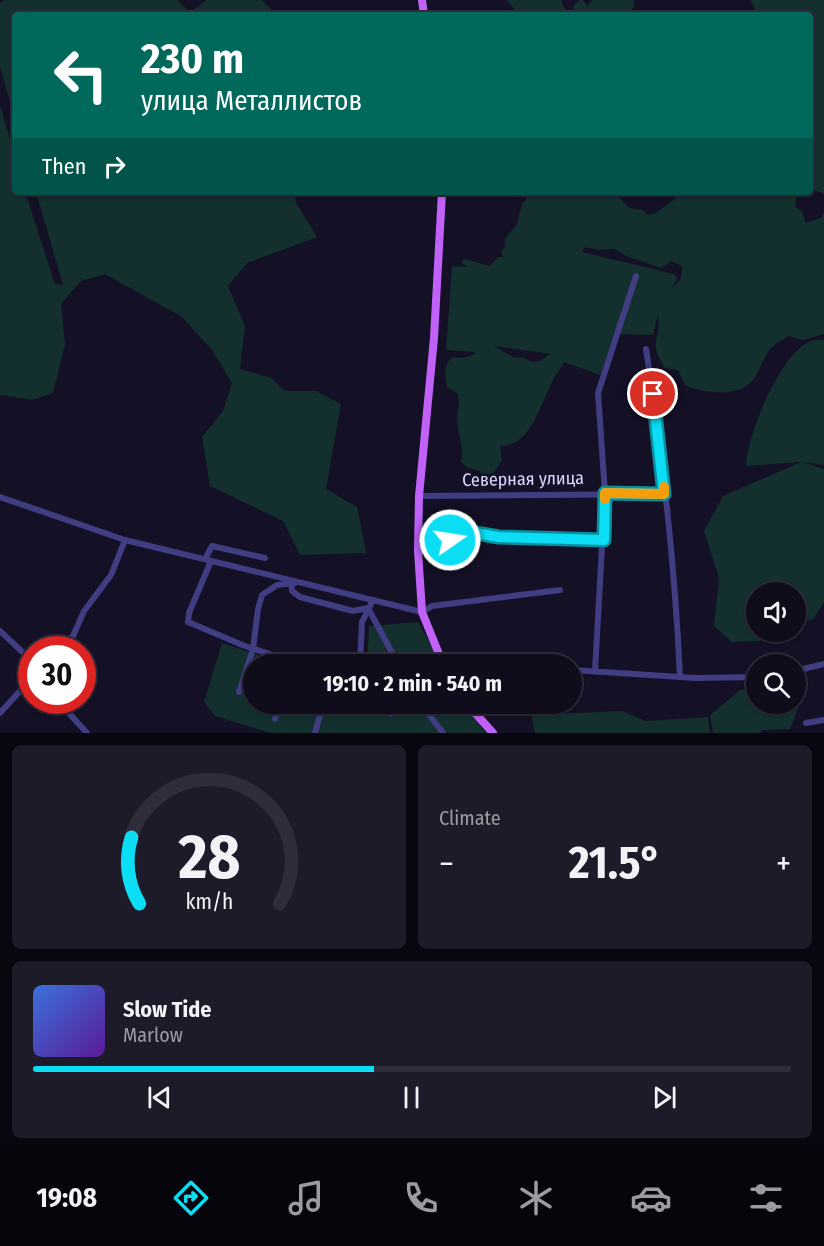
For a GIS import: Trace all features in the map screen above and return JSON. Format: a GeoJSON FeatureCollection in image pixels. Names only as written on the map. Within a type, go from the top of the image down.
{"type":"FeatureCollection","features":[{"type":"Feature","properties":{"kind":"main road"},"geometry":{"type":"LineString","coordinates":[[439,654],[422,612],[418,551],[419,496],[434,338],[442,195]]}},
{"type":"Feature","properties":{"kind":"main road"},"geometry":{"type":"LineString","coordinates":[[476,714],[493,733]]}},
{"type":"Feature","properties":{"kind":"street"},"geometry":{"type":"LineString","coordinates":[[595,671],[605,493],[598,393],[636,276]]}},
{"type":"Feature","properties":{"kind":"street"},"geometry":{"type":"LineString","coordinates":[[646,349],[660,438],[680,677]]}},
{"type":"Feature","properties":{"kind":"street","name":"Северная улица"},"geometry":{"type":"LineString","coordinates":[[419,496],[664,494]]}},
{"type":"Feature","properties":{"kind":"street"},"geometry":{"type":"LineString","coordinates":[[0,496],[125,540],[422,612],[432,606],[560,590]]}},
{"type":"Feature","properties":{"kind":"street"},"geometry":{"type":"LineString","coordinates":[[418,551],[459,536],[475,533],[499,537],[604,540]]}},
{"type":"Feature","properties":{"kind":"street"},"geometry":{"type":"LineString","coordinates":[[73,636],[84,611],[116,566],[125,540]]}},
{"type":"Feature","properties":{"kind":"street"},"geometry":{"type":"LineString","coordinates":[[265,558],[212,546],[188,622],[267,654]]}},
{"type":"Feature","properties":{"kind":"street"},"geometry":{"type":"LineString","coordinates":[[239,692],[253,649],[262,595],[272,587],[301,583]]}},
{"type":"Feature","properties":{"kind":"street"},"geometry":{"type":"LineString","coordinates":[[291,584],[292,591],[300,597],[353,611],[368,608]]}},
{"type":"Feature","properties":{"kind":"street"},"geometry":{"type":"LineString","coordinates":[[360,654],[362,622],[373,600]]}},
{"type":"Feature","properties":{"kind":"street"},"geometry":{"type":"LineString","coordinates":[[368,608],[393,654]]}},
{"type":"Feature","properties":{"kind":"street"},"geometry":{"type":"LineString","coordinates":[[0,631],[18,648]]}},
{"type":"Feature","properties":{"kind":"street"},"geometry":{"type":"LineString","coordinates":[[806,668],[824,664]]}},
{"type":"Feature","properties":{"kind":"street"},"geometry":{"type":"LineString","coordinates":[[582,670],[680,677],[746,678]]}},
{"type":"Feature","properties":{"kind":"street"},"geometry":{"type":"LineString","coordinates":[[0,713],[18,693]]}},
{"type":"Feature","properties":{"kind":"street"},"geometry":{"type":"LineString","coordinates":[[70,714],[87,733]]}},
{"type":"Feature","properties":{"kind":"street"},"geometry":{"type":"LineString","coordinates":[[275,719],[277,714]]}},
{"type":"Feature","properties":{"kind":"street"},"geometry":{"type":"LineString","coordinates":[[315,733],[320,714]]}},
{"type":"Feature","properties":{"kind":"street"},"geometry":{"type":"LineString","coordinates":[[429,714],[443,733]]}},
{"type":"Feature","properties":{"kind":"street"},"geometry":{"type":"LineString","coordinates":[[806,723],[824,720]]}},
{"type":"Feature","properties":{"kind":"green space"},"geometry":{"type":"Polygon","coordinates":[[[4,0],[177,0],[190,12],[12,12],[12,109],[0,67],[0,3],[4,0]]]}},
{"type":"Feature","properties":{"kind":"green space"},"geometry":{"type":"Polygon","coordinates":[[[207,0],[262,0],[272,10],[278,12],[190,12],[207,0]]]}},
{"type":"Feature","properties":{"kind":"green space"},"geometry":{"type":"Polygon","coordinates":[[[507,0],[561,0],[566,12],[514,12],[507,0]]]}},
{"type":"Feature","properties":{"kind":"green space"},"geometry":{"type":"Polygon","coordinates":[[[580,0],[583,0],[587,6],[592,0],[634,0],[631,12],[572,12],[574,5],[580,0]]]}},
{"type":"Feature","properties":{"kind":"green space"},"geometry":{"type":"Polygon","coordinates":[[[750,0],[824,0],[824,194],[813,189],[813,12],[757,12],[750,0]]]}},
{"type":"Feature","properties":{"kind":"green space"},"geometry":{"type":"Polygon","coordinates":[[[0,105],[12,147],[12,195],[26,195],[55,284],[63,285],[37,195],[295,195],[296,203],[317,237],[247,263],[228,286],[245,326],[240,369],[271,378],[285,391],[316,391],[341,404],[326,489],[357,507],[366,553],[300,555],[283,521],[210,486],[202,437],[223,411],[232,383],[212,350],[182,317],[105,274],[81,281],[61,304],[65,344],[53,393],[32,400],[0,395],[0,105]]]}},
{"type":"Feature","properties":{"kind":"green space"},"geometry":{"type":"Polygon","coordinates":[[[526,195],[616,195],[630,208],[643,210],[649,215],[656,213],[680,195],[797,195],[795,207],[802,211],[806,223],[821,218],[824,212],[824,334],[803,340],[788,336],[769,351],[756,376],[749,384],[735,391],[708,392],[685,385],[678,370],[665,368],[656,347],[658,314],[653,335],[615,334],[600,375],[564,362],[528,431],[511,445],[500,446],[502,460],[491,477],[484,479],[480,471],[468,468],[461,462],[462,451],[457,418],[458,394],[447,387],[446,383],[446,370],[453,357],[464,358],[475,354],[475,352],[446,350],[452,266],[467,267],[461,262],[464,259],[490,266],[498,257],[503,257],[501,251],[505,247],[505,239],[517,224],[522,204],[527,198],[526,195]],[[585,247],[582,252],[674,274],[677,278],[672,288],[681,278],[682,266],[671,261],[661,268],[626,256],[614,249],[600,250],[585,247]],[[494,346],[513,357],[524,358],[532,362],[540,361],[550,354],[494,346]]]}},
{"type":"Feature","properties":{"kind":"green space"},"geometry":{"type":"Polygon","coordinates":[[[813,340],[824,340],[824,465],[802,462],[824,469],[824,602],[813,619],[806,622],[806,582],[746,582],[746,641],[732,642],[714,626],[719,578],[704,531],[723,496],[801,462],[746,466],[759,414],[768,394],[778,375],[801,347],[813,340]]]}},
{"type":"Feature","properties":{"kind":"green space"},"geometry":{"type":"Polygon","coordinates":[[[418,622],[436,654],[368,654],[369,626],[418,622]]]}},
{"type":"Feature","properties":{"kind":"green space"},"geometry":{"type":"Polygon","coordinates":[[[222,643],[256,654],[243,654],[243,714],[471,714],[486,733],[270,733],[215,716],[204,702],[222,643]]]}},
{"type":"Feature","properties":{"kind":"green space"},"geometry":{"type":"Polygon","coordinates":[[[746,689],[746,714],[796,714],[790,729],[762,730],[759,733],[713,733],[710,715],[740,690],[746,689]]]}},
{"type":"Feature","properties":{"kind":"green space"},"geometry":{"type":"Polygon","coordinates":[[[622,711],[646,721],[708,717],[710,733],[535,733],[531,714],[622,711]]]}},
{"type":"Feature","properties":{"kind":"slow traffic"},"geometry":{"type":"LineString","coordinates":[[605,499],[605,493],[664,494],[664,487]]}},
{"type":"Feature","properties":{"kind":"route"},"geometry":{"type":"LineString","coordinates":[[450,540],[475,533],[499,537],[604,540],[605,493],[664,494],[660,438],[653,394]]}}]}
